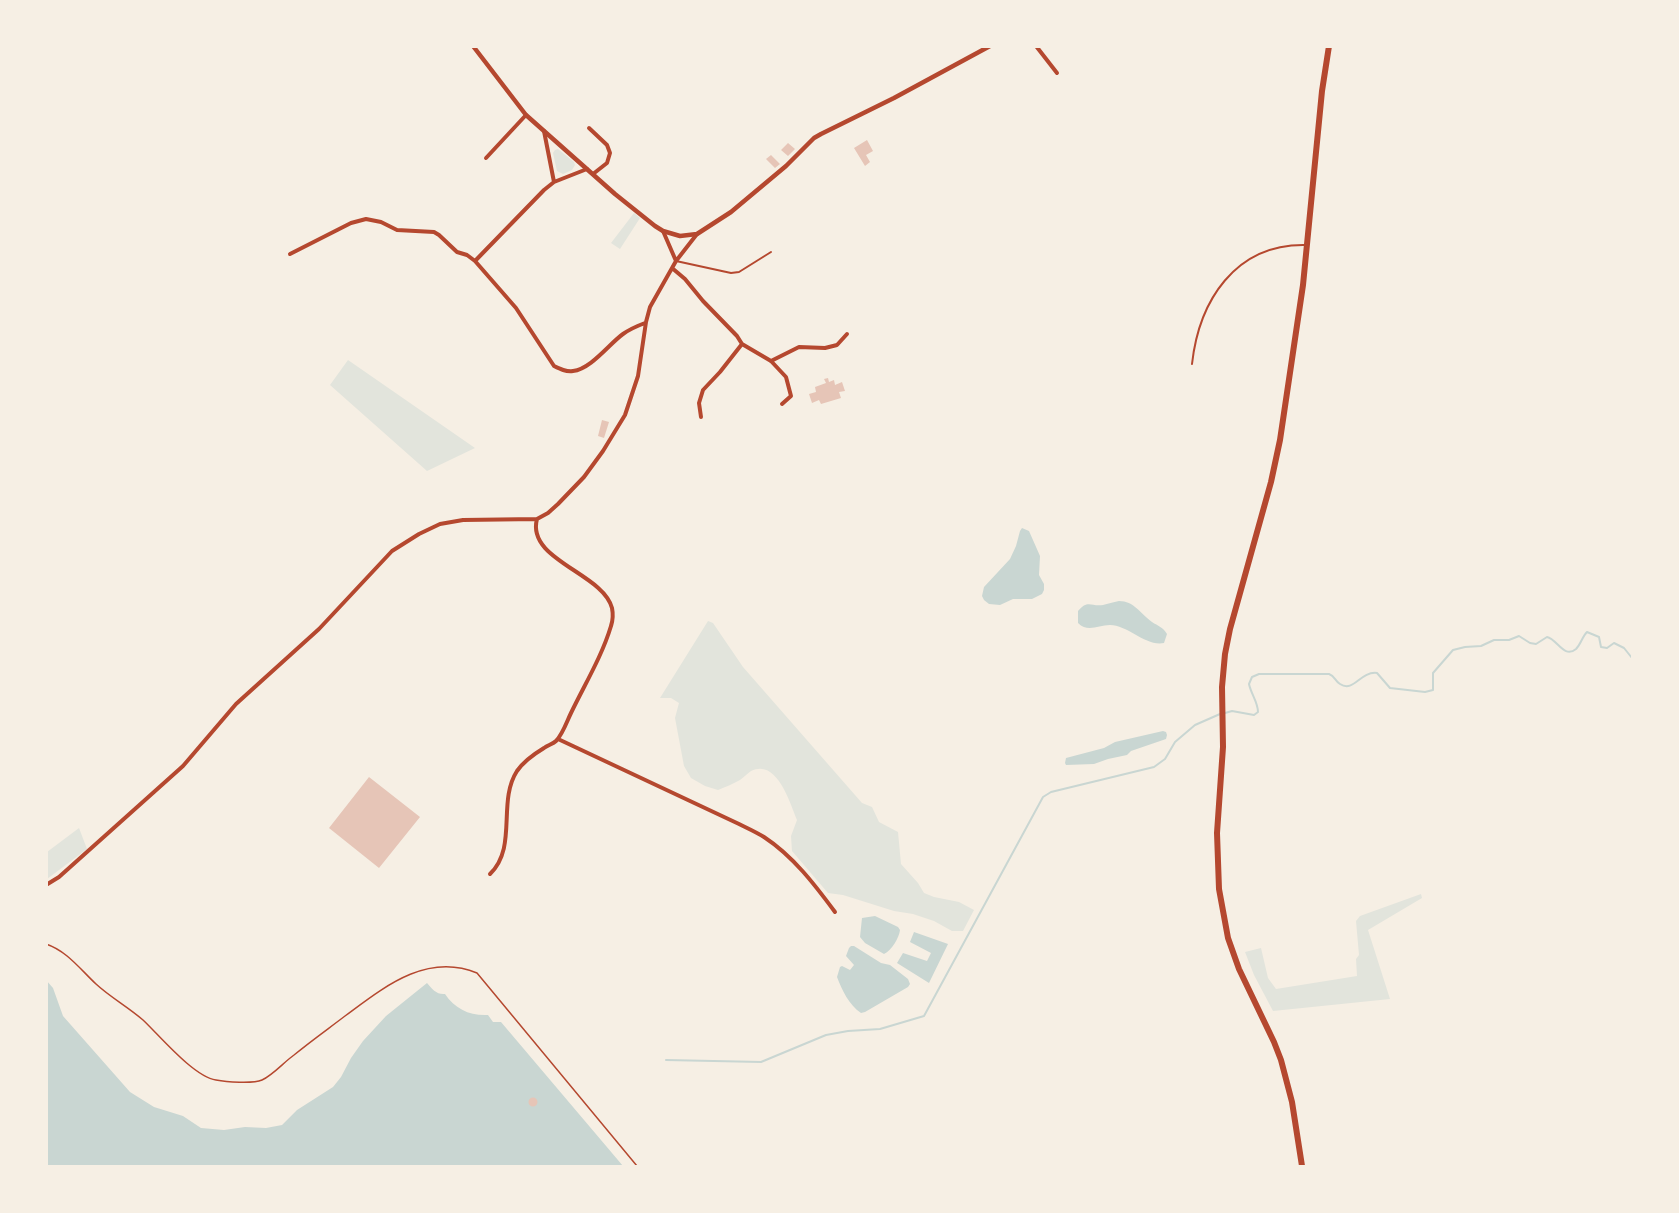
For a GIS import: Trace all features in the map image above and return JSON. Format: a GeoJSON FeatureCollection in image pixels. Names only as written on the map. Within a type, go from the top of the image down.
{"type":"FeatureCollection","features":[{"type":"Feature","properties":{"kind":"highway"},"geometry":{"type":"LineString","coordinates":[[1302,1167],[1292,1102],[1281,1060],[1239,969],[1228,938],[1219,889],[1217,850],[1223,736],[1223,672],[1230,628],[1271,482],[1280,440],[1308,245],[1322,91],[1329,46]]}},
{"type":"Feature","properties":{"kind":"street"},"geometry":{"type":"LineString","coordinates":[[473,46],[526,115],[587,169],[663,231],[680,236],[697,234]]}},
{"type":"Feature","properties":{"kind":"street"},"geometry":{"type":"LineString","coordinates":[[46,885],[59,877],[183,766],[236,704],[319,629],[392,550],[440,524],[463,520],[537,519],[548,513],[584,477],[625,415],[638,376],[645,322],[655,297],[676,261],[697,234],[756,192],[814,138],[990,46]]}},
{"type":"Feature","properties":{"kind":"street"},"geometry":{"type":"LineString","coordinates":[[1036,46],[1058,73]]}},
{"type":"Feature","properties":{"kind":"street"},"geometry":{"type":"LineString","coordinates":[[486,158],[526,115]]}},
{"type":"Feature","properties":{"kind":"street"},"geometry":{"type":"LineString","coordinates":[[589,128],[607,145],[610,153],[607,163],[593,174]]}},
{"type":"Feature","properties":{"kind":"street"},"geometry":{"type":"LineString","coordinates":[[544,132],[554,182]]}},
{"type":"Feature","properties":{"kind":"street"},"geometry":{"type":"LineString","coordinates":[[476,261],[506,227],[554,182],[587,169]]}},
{"type":"Feature","properties":{"kind":"street"},"geometry":{"type":"LineString","coordinates":[[290,254],[351,223],[366,219],[381,222],[397,230],[434,232],[457,252],[476,261],[516,308],[554,366],[563,370],[573,371],[582,368],[625,332],[645,322]]}},
{"type":"Feature","properties":{"kind":"street"},"geometry":{"type":"LineString","coordinates":[[663,231],[676,261]]}},
{"type":"Feature","properties":{"kind":"street"},"geometry":{"type":"LineString","coordinates":[[672,268],[737,336],[741,344],[771,361],[786,377],[791,396],[782,404]]}},
{"type":"Feature","properties":{"kind":"street"},"geometry":{"type":"LineString","coordinates":[[771,361],[799,347],[825,348],[837,345],[848,334]]}},
{"type":"Feature","properties":{"kind":"street"},"geometry":{"type":"LineString","coordinates":[[700,417],[699,403],[704,390],[741,344]]}},
{"type":"Feature","properties":{"kind":"street"},"geometry":{"type":"LineString","coordinates":[[490,874],[498,864],[504,848],[509,794],[513,779],[529,758],[558,739],[612,624],[612,607],[608,599],[541,543],[534,530],[537,519]]}},
{"type":"Feature","properties":{"kind":"street"},"geometry":{"type":"LineString","coordinates":[[558,739],[765,838],[808,876],[835,912]]}},
{"type":"Feature","properties":{"kind":"lane"},"geometry":{"type":"LineString","coordinates":[[1192,364],[1193,349],[1204,317],[1228,276],[1239,265],[1264,251],[1308,245]]}},
{"type":"Feature","properties":{"kind":"lane"},"geometry":{"type":"LineString","coordinates":[[676,261],[731,273],[739,272],[771,252]]}},
{"type":"Feature","properties":{"kind":"path"},"geometry":{"type":"LineString","coordinates":[[46,944],[61,951],[96,984],[142,1019],[192,1067],[215,1080],[258,1082],[263,1080],[382,988],[402,977],[442,966],[477,973],[638,1167]]}},
{"type":"Feature","properties":{"kind":"shaded area"},"geometry":{"type":"Polygon","coordinates":[[[558,149],[575,165],[572,170],[563,174],[557,171],[553,153],[558,149]]]}},
{"type":"Feature","properties":{"kind":"shaded area"},"geometry":{"type":"Polygon","coordinates":[[[634,213],[640,218],[620,249],[611,243],[634,213]]]}},
{"type":"Feature","properties":{"kind":"shaded area"},"geometry":{"type":"Polygon","coordinates":[[[348,360],[475,448],[427,471],[330,385],[348,360]]]}},
{"type":"Feature","properties":{"kind":"shaded area"},"geometry":{"type":"Polygon","coordinates":[[[1022,528],[1029,531],[1040,556],[1039,575],[1044,584],[1044,590],[1042,594],[1032,599],[1013,599],[1000,605],[989,604],[982,596],[984,587],[1010,559],[1022,528]]]}},
{"type":"Feature","properties":{"kind":"shaded area"},"geometry":{"type":"Polygon","coordinates":[[[1119,601],[1133,605],[1164,630],[1167,634],[1164,643],[1150,642],[1117,626],[1086,628],[1078,623],[1078,611],[1084,605],[1103,605],[1119,601]]]}},
{"type":"Feature","properties":{"kind":"shaded area"},"geometry":{"type":"Polygon","coordinates":[[[708,621],[713,623],[743,667],[862,803],[872,807],[879,822],[898,832],[901,864],[924,893],[959,902],[974,910],[963,931],[952,931],[934,921],[913,914],[828,893],[792,851],[791,836],[797,820],[781,784],[768,771],[760,769],[751,771],[740,780],[718,790],[691,778],[684,766],[675,718],[679,703],[671,698],[660,698],[708,621]]]}},
{"type":"Feature","properties":{"kind":"shaded area"},"geometry":{"type":"Polygon","coordinates":[[[1166,732],[1166,739],[1131,751],[1127,755],[1094,764],[1066,765],[1065,763],[1066,758],[1104,748],[1115,742],[1166,732]]]}},
{"type":"Feature","properties":{"kind":"shaded area"},"geometry":{"type":"Polygon","coordinates":[[[79,828],[87,849],[47,879],[47,852],[79,828]]]}},
{"type":"Feature","properties":{"kind":"shaded area"},"geometry":{"type":"Polygon","coordinates":[[[1421,894],[1422,898],[1368,930],[1390,999],[1273,1011],[1245,952],[1261,948],[1268,978],[1276,989],[1357,976],[1356,959],[1359,955],[1356,921],[1360,916],[1421,894]]]}},
{"type":"Feature","properties":{"kind":"shaded area"},"geometry":{"type":"Polygon","coordinates":[[[875,916],[900,930],[895,944],[884,954],[865,943],[860,937],[862,918],[875,916]]]}},
{"type":"Feature","properties":{"kind":"shaded area"},"geometry":{"type":"Polygon","coordinates":[[[914,932],[948,944],[929,983],[897,963],[903,953],[927,961],[931,953],[910,942],[914,932]]]}},
{"type":"Feature","properties":{"kind":"shaded area"},"geometry":{"type":"Polygon","coordinates":[[[851,946],[881,963],[890,965],[908,979],[910,984],[908,987],[861,1013],[849,1002],[837,977],[840,967],[850,970],[854,965],[846,956],[851,946]]]}},
{"type":"Feature","properties":{"kind":"shaded area"},"geometry":{"type":"Polygon","coordinates":[[[46,980],[53,988],[63,1016],[130,1092],[154,1107],[183,1116],[201,1128],[224,1130],[282,1125],[297,1110],[333,1087],[363,1041],[386,1016],[427,983],[437,993],[445,994],[453,1004],[464,1010],[488,1015],[493,1022],[501,1022],[623,1166],[47,1166],[46,980]]]}},
{"type":"Feature","properties":{"kind":"building"},"geometry":{"type":"Polygon","coordinates":[[[867,140],[873,151],[866,155],[870,162],[865,166],[854,148],[867,140]]]}},
{"type":"Feature","properties":{"kind":"building"},"geometry":{"type":"Polygon","coordinates":[[[788,143],[795,149],[788,156],[781,150],[788,143]]]}},
{"type":"Feature","properties":{"kind":"building"},"geometry":{"type":"Polygon","coordinates":[[[771,155],[780,164],[775,168],[766,159],[771,155]]]}},
{"type":"Feature","properties":{"kind":"building"},"geometry":{"type":"Polygon","coordinates":[[[828,378],[829,382],[834,380],[835,385],[842,382],[845,391],[839,392],[841,398],[821,404],[819,400],[812,403],[809,394],[816,392],[815,387],[826,383],[824,379],[828,378]]]}},
{"type":"Feature","properties":{"kind":"building"},"geometry":{"type":"Polygon","coordinates":[[[602,420],[609,422],[604,438],[598,436],[602,420]]]}},
{"type":"Feature","properties":{"kind":"building"},"geometry":{"type":"Polygon","coordinates":[[[369,777],[420,817],[379,868],[329,828],[369,777]]]}},
{"type":"Feature","properties":{"kind":"building"},"geometry":{"type":"Polygon","coordinates":[[[533,1098],[537,1102],[533,1106],[529,1102],[533,1098]]]}},
{"type":"Feature","properties":{"kind":"waterway"},"geometry":{"type":"LineString","coordinates":[[1225,713],[1232,711],[1254,715],[1258,712],[1249,684],[1252,677],[1259,674],[1329,674],[1338,683],[1349,686],[1366,675],[1377,673],[1390,688],[1425,692],[1433,690],[1433,673],[1453,650],[1481,646],[1494,640],[1509,640],[1519,636],[1536,644],[1547,637],[1551,638],[1568,652],[1578,647],[1587,632],[1599,637],[1601,647],[1607,648],[1614,643],[1624,648],[1632,658]]}},
{"type":"Feature","properties":{"kind":"waterway"},"geometry":{"type":"LineString","coordinates":[[666,1060],[761,1062],[826,1035],[880,1029],[924,1016],[1043,797],[1051,792],[1154,767],[1165,759],[1175,742],[1195,725],[1220,714]]}}]}
